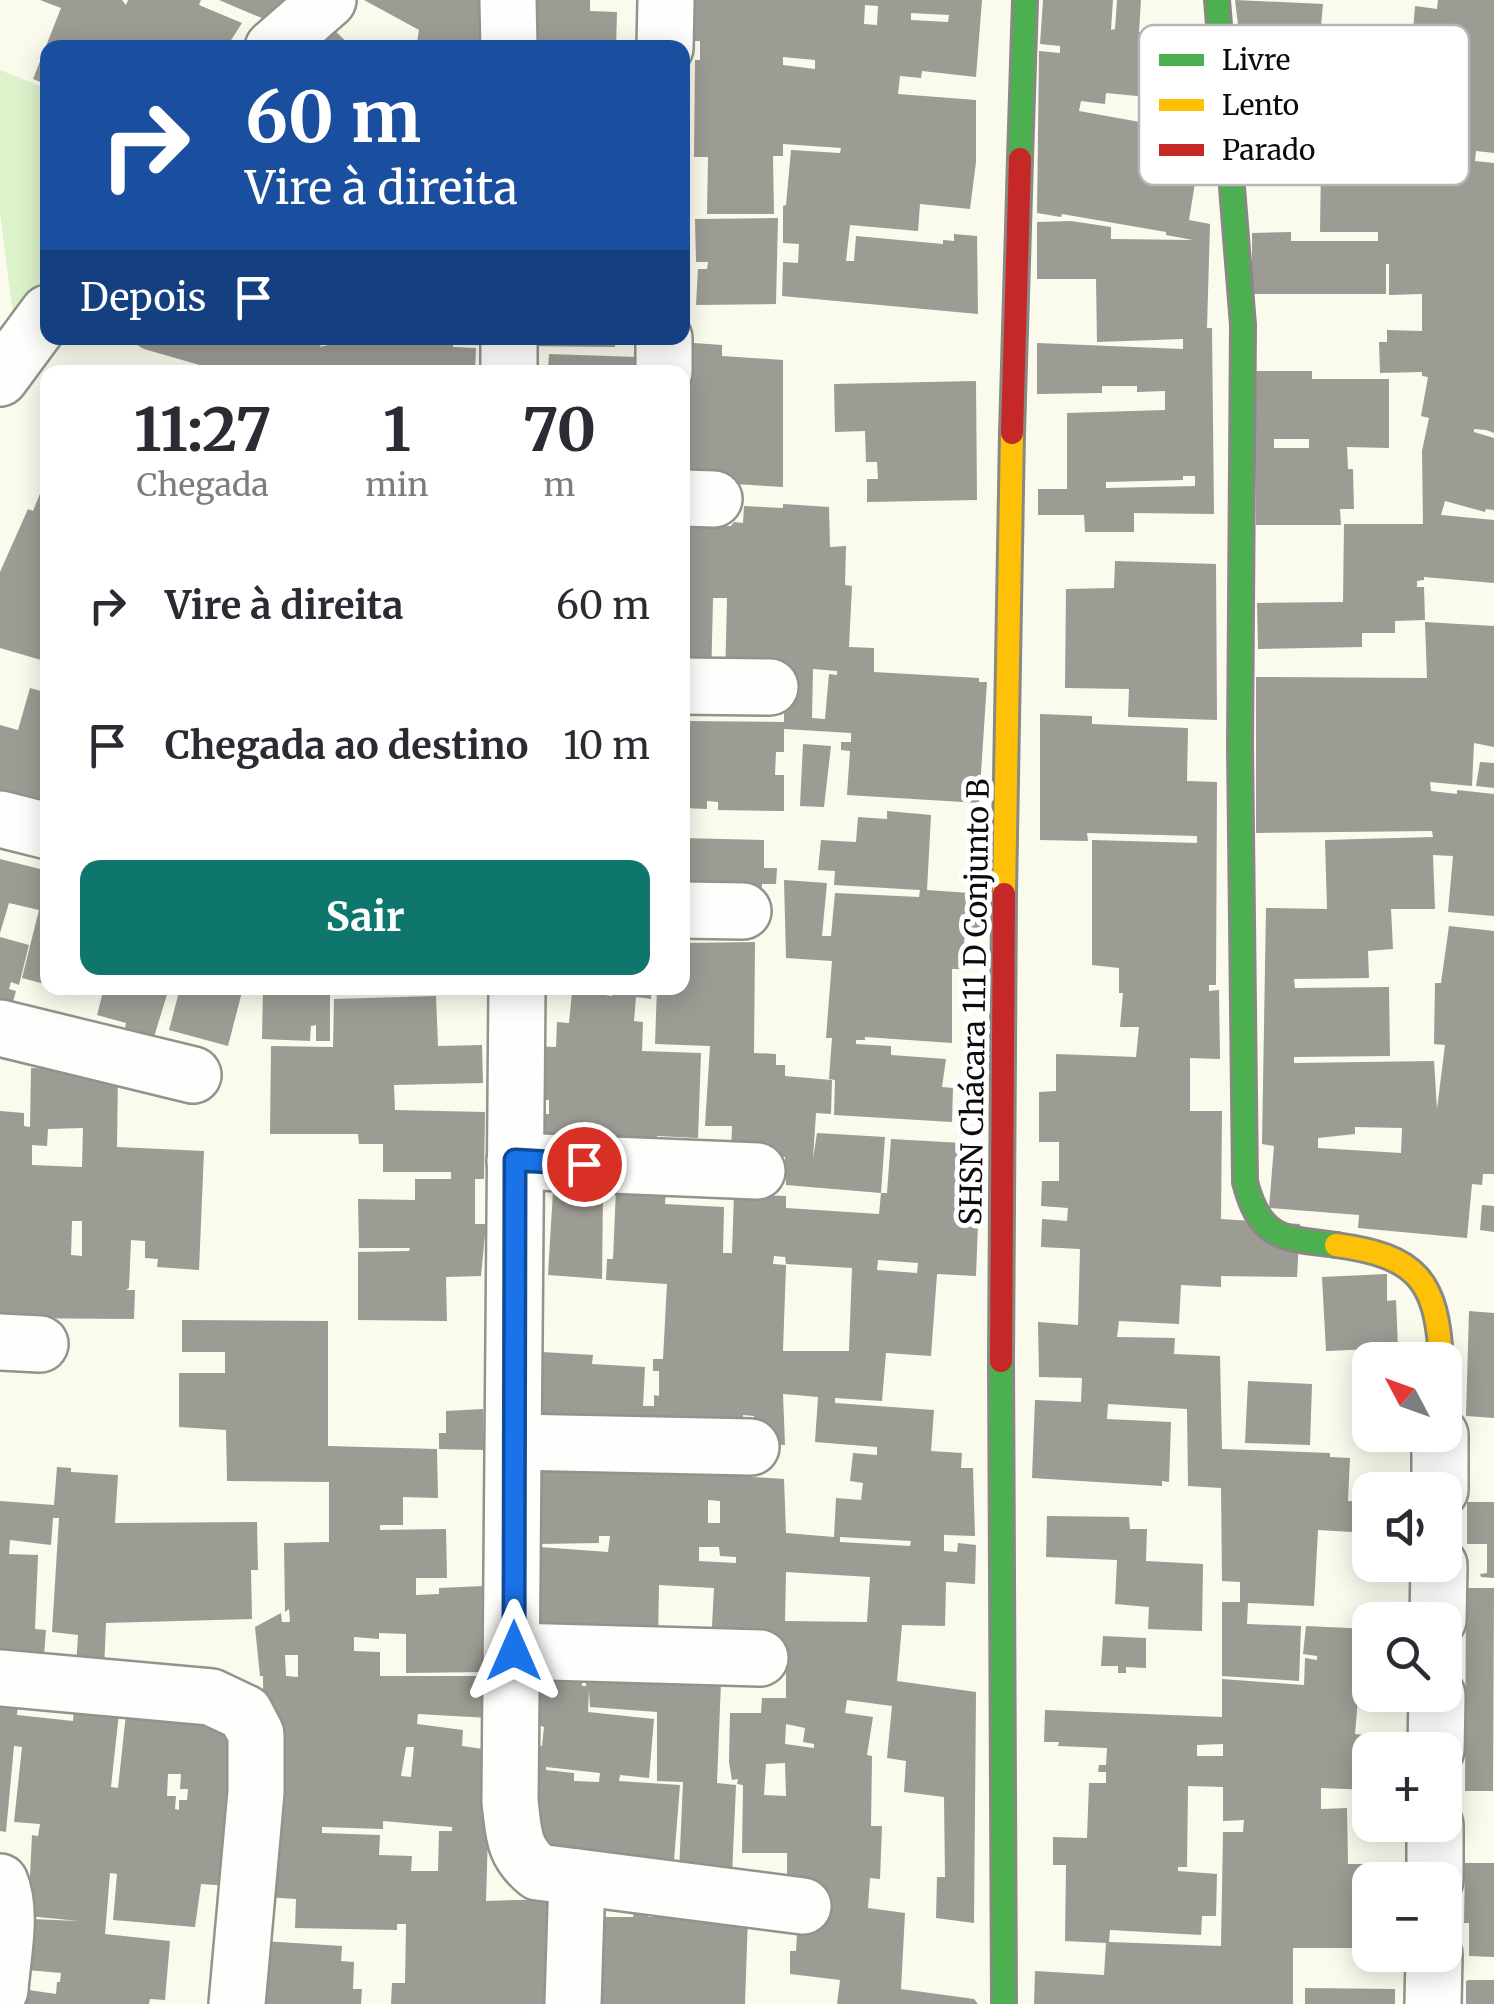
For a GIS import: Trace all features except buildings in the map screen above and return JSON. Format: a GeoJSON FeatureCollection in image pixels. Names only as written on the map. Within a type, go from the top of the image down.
{"type":"FeatureCollection","features":[{"type":"Feature","properties":{"kind":"street"},"geometry":{"type":"LineString","coordinates":[[281,40],[328,0]]}},
{"type":"Feature","properties":{"kind":"street"},"geometry":{"type":"LineString","coordinates":[[508,0],[510,40]]}},
{"type":"Feature","properties":{"kind":"street"},"geometry":{"type":"LineString","coordinates":[[665,40],[666,0]]}},
{"type":"Feature","properties":{"kind":"street","name":"SHSN Chácara 111 D Conjunto B"},"geometry":{"type":"LineString","coordinates":[[1004,2004],[998,1476],[1008,589],[1025,0]]}},
{"type":"Feature","properties":{"kind":"street"},"geometry":{"type":"LineString","coordinates":[[1217,0],[1218,25]]}},
{"type":"Feature","properties":{"kind":"street"},"geometry":{"type":"LineString","coordinates":[[1232,185],[1242,325],[1240,746],[1245,1182],[1257,1215],[1277,1235],[1363,1247],[1408,1263],[1432,1292],[1442,1342]]}},
{"type":"Feature","properties":{"kind":"street"},"geometry":{"type":"LineString","coordinates":[[0,378],[40,325]]}},
{"type":"Feature","properties":{"kind":"street"},"geometry":{"type":"LineString","coordinates":[[690,686],[770,688]]}},
{"type":"Feature","properties":{"kind":"street"},"geometry":{"type":"LineString","coordinates":[[0,819],[40,829]]}},
{"type":"Feature","properties":{"kind":"street"},"geometry":{"type":"LineString","coordinates":[[690,910],[743,911]]}},
{"type":"Feature","properties":{"kind":"street"},"geometry":{"type":"LineString","coordinates":[[516,995],[512,1816],[515,1844],[524,1861],[558,1874],[803,1906]]}},
{"type":"Feature","properties":{"kind":"street"},"geometry":{"type":"LineString","coordinates":[[0,1028],[193,1075]]}},
{"type":"Feature","properties":{"kind":"street"},"geometry":{"type":"LineString","coordinates":[[515,1160],[757,1171]]}},
{"type":"Feature","properties":{"kind":"street"},"geometry":{"type":"LineString","coordinates":[[514,1442],[751,1447]]}},
{"type":"Feature","properties":{"kind":"street"},"geometry":{"type":"LineString","coordinates":[[514,1651],[760,1658]]}},
{"type":"Feature","properties":{"kind":"street"},"geometry":{"type":"LineString","coordinates":[[0,1678],[211,1696],[230,1703],[252,1722],[256,1734],[256,1792],[237,2004]]}},
{"type":"Feature","properties":{"kind":"street"},"geometry":{"type":"LineString","coordinates":[[558,1874],[573,2004]]}},
{"type":"Feature","properties":{"kind":"street"},"geometry":{"type":"LineString","coordinates":[[0,1882],[5,1921],[0,1990]]}},
{"type":"Feature","properties":{"kind":"street"},"geometry":{"type":"LineString","coordinates":[[1433,2004],[1434,1972]]}},
{"type":"Feature","properties":{"kind":"green space"},"geometry":{"type":"Polygon","coordinates":[[[0,70],[40,86],[40,283],[13,315],[0,212],[0,70]]]}},
{"type":"Feature","properties":{"kind":"traffic: fast"},"geometry":{"type":"LineString","coordinates":[[1020,159],[1025,0]]}},
{"type":"Feature","properties":{"kind":"traffic: fast"},"geometry":{"type":"LineString","coordinates":[[1217,0],[1219,25]]}},
{"type":"Feature","properties":{"kind":"traffic: fast"},"geometry":{"type":"LineString","coordinates":[[1232,185],[1243,325],[1240,746],[1245,1182],[1258,1215],[1276,1233],[1336,1245]]}},
{"type":"Feature","properties":{"kind":"traffic: fast"},"geometry":{"type":"LineString","coordinates":[[1001,1361],[1004,2004]]}},
{"type":"Feature","properties":{"kind":"traffic: slow"},"geometry":{"type":"LineString","coordinates":[[1004,894],[1012,433]]}},
{"type":"Feature","properties":{"kind":"traffic: slow"},"geometry":{"type":"LineString","coordinates":[[1336,1245],[1386,1256],[1417,1277],[1434,1310],[1440,1342]]}},
{"type":"Feature","properties":{"kind":"traffic: jam"},"geometry":{"type":"LineString","coordinates":[[1012,433],[1020,159]]}},
{"type":"Feature","properties":{"kind":"traffic: jam"},"geometry":{"type":"LineString","coordinates":[[1001,1361],[1004,894]]}},
{"type":"Feature","properties":{"kind":"route"},"geometry":{"type":"LineString","coordinates":[[514,1651],[515,1160],[584,1164]]}}]}
